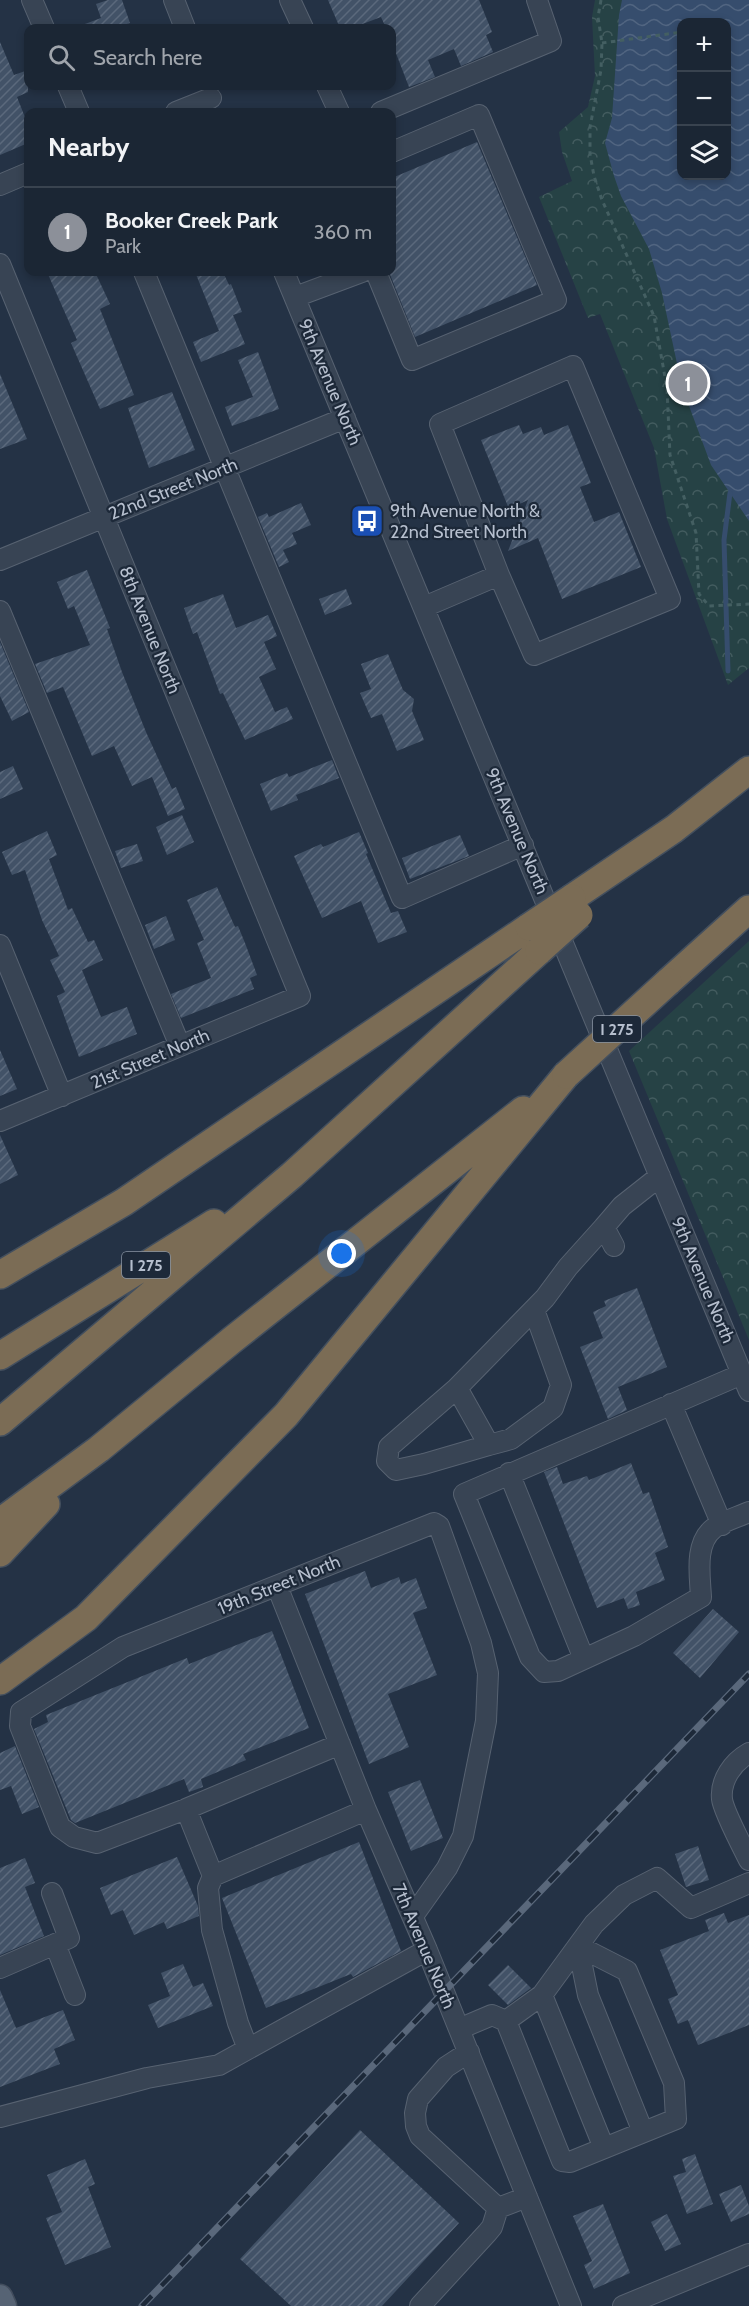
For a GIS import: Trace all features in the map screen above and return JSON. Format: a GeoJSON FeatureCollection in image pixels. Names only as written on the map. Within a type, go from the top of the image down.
{"type":"FeatureCollection","features":[{"type":"Feature","properties":{"kind":"highway","name":"I 275"},"geometry":{"type":"LineString","coordinates":[[0,1356],[292,1174],[534,939],[749,770]]}},
{"type":"Feature","properties":{"kind":"highway","name":"I 275"},"geometry":{"type":"LineString","coordinates":[[0,1522],[99,1449],[242,1332],[566,1075],[749,909]]}},
{"type":"Feature","properties":{"kind":"highway"},"geometry":{"type":"LineString","coordinates":[[0,1275],[124,1202],[534,939]]}},
{"type":"Feature","properties":{"kind":"highway"},"geometry":{"type":"LineString","coordinates":[[0,1681],[86,1618],[286,1415],[566,1075]]}},
{"type":"Feature","properties":{"kind":"highway"},"geometry":{"type":"LineString","coordinates":[[0,1422],[292,1174]]}},
{"type":"Feature","properties":{"kind":"highway"},"geometry":{"type":"LineString","coordinates":[[0,1553],[99,1449]]}},
{"type":"Feature","properties":{"kind":"main road"},"geometry":{"type":"LineString","coordinates":[[0,2297],[4,2306]]}},
{"type":"Feature","properties":{"kind":"street"},"geometry":{"type":"LineString","coordinates":[[32,0],[42,24]]}},
{"type":"Feature","properties":{"kind":"street"},"geometry":{"type":"LineString","coordinates":[[174,0],[183,24]]}},
{"type":"Feature","properties":{"kind":"street"},"geometry":{"type":"LineString","coordinates":[[290,0],[301,24]]}},
{"type":"Feature","properties":{"kind":"street"},"geometry":{"type":"LineString","coordinates":[[391,108],[552,41],[537,0]]}},
{"type":"Feature","properties":{"kind":"street"},"geometry":{"type":"LineString","coordinates":[[70,90],[77,108]]}},
{"type":"Feature","properties":{"kind":"street"},"geometry":{"type":"LineString","coordinates":[[329,90],[337,108]]}},
{"type":"Feature","properties":{"kind":"street"},"geometry":{"type":"LineString","coordinates":[[187,108],[212,99]]}},
{"type":"Feature","properties":{"kind":"street"},"geometry":{"type":"LineString","coordinates":[[378,276],[412,360],[556,300],[479,115],[396,150]]}},
{"type":"Feature","properties":{"kind":"street"},"geometry":{"type":"LineString","coordinates":[[0,184],[24,175]]}},
{"type":"Feature","properties":{"kind":"street","name":"8th Avenue North"},"geometry":{"type":"LineString","coordinates":[[0,264],[300,996]]}},
{"type":"Feature","properties":{"kind":"street"},"geometry":{"type":"LineString","coordinates":[[146,276],[402,898],[523,845]]}},
{"type":"Feature","properties":{"kind":"street","name":"9th Avenue North"},"geometry":{"type":"LineString","coordinates":[[286,276],[745,1382]]}},
{"type":"Feature","properties":{"kind":"street"},"geometry":{"type":"LineString","coordinates":[[295,297],[351,276]]}},
{"type":"Feature","properties":{"kind":"street"},"geometry":{"type":"LineString","coordinates":[[573,366],[670,599],[534,655],[500,575],[440,423],[573,366]]}},
{"type":"Feature","properties":{"kind":"street","name":"22nd Street North"},"geometry":{"type":"LineString","coordinates":[[0,560],[345,418]]}},
{"type":"Feature","properties":{"kind":"street"},"geometry":{"type":"LineString","coordinates":[[424,607],[500,575]]}},
{"type":"Feature","properties":{"kind":"street"},"geometry":{"type":"LineString","coordinates":[[0,611],[180,1046]]}},
{"type":"Feature","properties":{"kind":"street"},"geometry":{"type":"LineString","coordinates":[[0,945],[62,1096]]}},
{"type":"Feature","properties":{"kind":"street","name":"21st Street North"},"geometry":{"type":"LineString","coordinates":[[0,1121],[300,996]]}},
{"type":"Feature","properties":{"kind":"street"},"geometry":{"type":"LineString","coordinates":[[534,1310],[561,1385],[553,1408],[511,1439],[396,1470],[387,1461],[389,1447],[457,1388],[534,1310],[568,1267],[622,1206],[660,1176]]}},
{"type":"Feature","properties":{"kind":"street"},"geometry":{"type":"LineString","coordinates":[[604,1227],[614,1246]]}},
{"type":"Feature","properties":{"kind":"street"},"geometry":{"type":"LineString","coordinates":[[745,1382],[671,1404],[464,1494],[530,1657],[544,1672],[558,1671],[634,1636],[700,1597],[699,1559],[707,1536],[714,1528],[749,1512]]}},
{"type":"Feature","properties":{"kind":"street"},"geometry":{"type":"LineString","coordinates":[[457,1388],[489,1445]]}},
{"type":"Feature","properties":{"kind":"street"},"geometry":{"type":"LineString","coordinates":[[671,1404],[722,1525]]}},
{"type":"Feature","properties":{"kind":"street"},"geometry":{"type":"LineString","coordinates":[[509,1473],[584,1659]]}},
{"type":"Feature","properties":{"kind":"street","name":"19th Street North"},"geometry":{"type":"LineString","coordinates":[[186,1809],[97,1843],[74,1838],[60,1827],[20,1726],[21,1712],[123,1647],[434,1523],[439,1526],[481,1643],[488,1673],[486,1721],[463,1836],[447,1868],[413,1916]]}},
{"type":"Feature","properties":{"kind":"street","name":"7th Avenue North"},"geometry":{"type":"LineString","coordinates":[[277,1586],[366,1810],[413,1916],[571,2306]]}},
{"type":"Feature","properties":{"kind":"street"},"geometry":{"type":"LineString","coordinates":[[213,1876],[186,1809],[340,1744]]}},
{"type":"Feature","properties":{"kind":"street"},"geometry":{"type":"LineString","coordinates":[[749,1753],[741,1757],[725,1777],[722,1800],[749,1860]]}},
{"type":"Feature","properties":{"kind":"street"},"geometry":{"type":"LineString","coordinates":[[248,2049],[238,2023],[212,1930],[208,1888],[213,1876],[366,1810]]}},
{"type":"Feature","properties":{"kind":"street"},"geometry":{"type":"LineString","coordinates":[[506,2020],[542,1995],[594,1924],[624,1895],[657,1878],[691,1908],[749,1883]]}},
{"type":"Feature","properties":{"kind":"street"},"geometry":{"type":"LineString","coordinates":[[0,1968],[69,1938],[52,1893]]}},
{"type":"Feature","properties":{"kind":"street"},"geometry":{"type":"LineString","coordinates":[[56,1944],[75,1995]]}},
{"type":"Feature","properties":{"kind":"street"},"geometry":{"type":"LineString","coordinates":[[578,1946],[588,1995],[644,2132]]}},
{"type":"Feature","properties":{"kind":"street"},"geometry":{"type":"LineString","coordinates":[[459,2029],[492,2015],[506,2020],[562,2162],[570,2162],[676,2119],[674,2083],[627,1971],[578,1946]]}},
{"type":"Feature","properties":{"kind":"street"},"geometry":{"type":"LineString","coordinates":[[0,2117],[147,2078],[219,2065],[427,1950]]}},
{"type":"Feature","properties":{"kind":"street"},"geometry":{"type":"LineString","coordinates":[[542,1995],[604,2148]]}},
{"type":"Feature","properties":{"kind":"street"},"geometry":{"type":"LineString","coordinates":[[469,2052],[446,2067],[418,2099],[415,2113],[416,2126],[420,2136],[498,2208]]}},
{"type":"Feature","properties":{"kind":"street"},"geometry":{"type":"LineString","coordinates":[[498,2208],[526,2197]]}},
{"type":"Feature","properties":{"kind":"street"},"geometry":{"type":"LineString","coordinates":[[420,2306],[492,2227],[498,2208]]}},
{"type":"Feature","properties":{"kind":"street"},"geometry":{"type":"LineString","coordinates":[[623,2306],[749,2254]]}},
{"type":"Feature","properties":{"kind":"path"},"geometry":{"type":"LineString","coordinates":[[601,0],[598,17],[602,43],[601,70],[590,127],[590,154],[594,176],[602,200],[654,316],[666,388],[670,455],[696,532],[699,594],[709,606],[748,604]]}},
{"type":"Feature","properties":{"kind":"path"},"geometry":{"type":"LineString","coordinates":[[602,43],[677,33]]}},
{"type":"Feature","properties":{"kind":"green space"},"geometry":{"type":"Polygon","coordinates":[[[595,0],[749,0],[749,668],[728,685],[667,519],[654,448],[600,314],[588,318],[539,197],[572,181],[562,152],[559,132],[588,107],[595,76],[592,17],[595,0]]]}},
{"type":"Feature","properties":{"kind":"green space"},"geometry":{"type":"Polygon","coordinates":[[[749,941],[749,1340],[629,1051],[749,941]]]}},
{"type":"Feature","properties":{"kind":"water"},"geometry":{"type":"Polygon","coordinates":[[[622,0],[749,0],[749,521],[711,465],[682,387],[662,293],[649,249],[621,196],[605,143],[612,118],[622,0]]]}},
{"type":"Feature","properties":{"kind":"building"},"geometry":{"type":"Polygon","coordinates":[[[108,0],[122,0],[130,23],[85,24],[101,18],[96,4],[108,0]]]}},
{"type":"Feature","properties":{"kind":"building"},"geometry":{"type":"Polygon","coordinates":[[[328,0],[479,0],[492,32],[486,35],[493,52],[461,66],[454,49],[428,60],[435,77],[409,87],[396,53],[396,24],[384,24],[381,17],[363,24],[338,24],[328,0]]]}},
{"type":"Feature","properties":{"kind":"building"},"geometry":{"type":"Polygon","coordinates":[[[0,42],[14,75],[24,71],[24,90],[28,92],[17,97],[24,115],[24,145],[0,155],[0,42]]]}},
{"type":"Feature","properties":{"kind":"building"},"geometry":{"type":"Polygon","coordinates":[[[477,142],[537,285],[415,337],[391,276],[396,276],[396,176],[477,142]]]}},
{"type":"Feature","properties":{"kind":"building"},"geometry":{"type":"Polygon","coordinates":[[[49,276],[97,276],[110,304],[100,309],[134,395],[100,409],[71,343],[77,340],[49,276]]]}},
{"type":"Feature","properties":{"kind":"building"},"geometry":{"type":"Polygon","coordinates":[[[197,276],[225,276],[229,285],[231,284],[242,312],[233,315],[245,344],[201,362],[193,342],[219,331],[197,276]]]}},
{"type":"Feature","properties":{"kind":"building"},"geometry":{"type":"Polygon","coordinates":[[[258,352],[279,409],[232,426],[225,407],[253,397],[238,360],[258,352]]]}},
{"type":"Feature","properties":{"kind":"building"},"geometry":{"type":"Polygon","coordinates":[[[0,374],[27,439],[0,449],[0,374]]]}},
{"type":"Feature","properties":{"kind":"building"},"geometry":{"type":"Polygon","coordinates":[[[172,392],[195,450],[149,468],[128,408],[172,392]]]}},
{"type":"Feature","properties":{"kind":"building"},"geometry":{"type":"Polygon","coordinates":[[[519,425],[523,434],[541,427],[544,435],[568,425],[591,483],[580,487],[594,522],[619,512],[641,567],[562,599],[538,538],[508,551],[528,500],[509,509],[481,440],[519,425]]]}},
{"type":"Feature","properties":{"kind":"building"},"geometry":{"type":"Polygon","coordinates":[[[301,503],[311,525],[292,533],[297,544],[283,550],[289,562],[279,567],[258,517],[267,513],[269,517],[301,503]]]}},
{"type":"Feature","properties":{"kind":"building"},"geometry":{"type":"Polygon","coordinates":[[[87,570],[110,628],[107,629],[122,672],[146,732],[172,789],[176,787],[185,809],[168,816],[152,777],[132,786],[114,746],[92,756],[63,687],[47,693],[35,664],[90,645],[74,606],[68,609],[57,582],[87,570]]]}},
{"type":"Feature","properties":{"kind":"building"},"geometry":{"type":"Polygon","coordinates":[[[346,589],[352,604],[325,615],[319,599],[346,589]]]}},
{"type":"Feature","properties":{"kind":"building"},"geometry":{"type":"Polygon","coordinates":[[[223,594],[236,628],[268,615],[277,636],[264,642],[276,669],[259,677],[275,712],[287,707],[293,719],[245,740],[223,693],[220,694],[197,632],[193,634],[184,608],[223,594]]]}},
{"type":"Feature","properties":{"kind":"building"},"geometry":{"type":"Polygon","coordinates":[[[0,642],[29,712],[12,721],[0,696],[0,642]]]}},
{"type":"Feature","properties":{"kind":"building"},"geometry":{"type":"Polygon","coordinates":[[[388,654],[403,690],[414,699],[412,711],[424,740],[397,751],[382,714],[371,718],[360,693],[371,689],[361,664],[388,654]]]}},
{"type":"Feature","properties":{"kind":"building"},"geometry":{"type":"Polygon","coordinates":[[[332,760],[339,778],[296,795],[298,800],[271,811],[260,784],[287,773],[289,777],[332,760]]]}},
{"type":"Feature","properties":{"kind":"building"},"geometry":{"type":"Polygon","coordinates":[[[13,766],[23,789],[0,799],[0,772],[13,766]]]}},
{"type":"Feature","properties":{"kind":"building"},"geometry":{"type":"Polygon","coordinates":[[[182,815],[194,842],[167,855],[156,827],[182,815]]]}},
{"type":"Feature","properties":{"kind":"building"},"geometry":{"type":"Polygon","coordinates":[[[47,831],[57,855],[49,859],[68,910],[72,908],[88,942],[94,940],[103,960],[82,970],[101,1017],[127,1007],[137,1034],[79,1057],[57,996],[65,992],[50,960],[59,956],[42,920],[25,870],[12,875],[2,852],[47,831]]]}},
{"type":"Feature","properties":{"kind":"building"},"geometry":{"type":"Polygon","coordinates":[[[359,832],[391,913],[398,911],[407,932],[378,943],[361,901],[322,918],[294,856],[321,844],[323,847],[359,832]]]}},
{"type":"Feature","properties":{"kind":"building"},"geometry":{"type":"Polygon","coordinates":[[[460,835],[469,856],[410,879],[402,858],[460,835]]]}},
{"type":"Feature","properties":{"kind":"building"},"geometry":{"type":"Polygon","coordinates":[[[137,844],[143,861],[121,868],[115,851],[137,844]]]}},
{"type":"Feature","properties":{"kind":"building"},"geometry":{"type":"Polygon","coordinates":[[[217,887],[235,927],[238,926],[257,975],[250,978],[254,989],[181,1018],[171,994],[211,978],[197,943],[204,940],[187,900],[217,887]]]}},
{"type":"Feature","properties":{"kind":"building"},"geometry":{"type":"Polygon","coordinates":[[[166,916],[175,940],[154,949],[145,925],[166,916]]]}},
{"type":"Feature","properties":{"kind":"building"},"geometry":{"type":"Polygon","coordinates":[[[0,1050],[17,1089],[0,1096],[0,1050]]]}},
{"type":"Feature","properties":{"kind":"building"},"geometry":{"type":"Polygon","coordinates":[[[0,1135],[18,1175],[0,1184],[0,1135]]]}},
{"type":"Feature","properties":{"kind":"building"},"geometry":{"type":"Polygon","coordinates":[[[637,1288],[667,1367],[618,1387],[627,1410],[608,1419],[580,1347],[603,1338],[593,1312],[606,1306],[604,1301],[637,1288]]]}},
{"type":"Feature","properties":{"kind":"building"},"geometry":{"type":"Polygon","coordinates":[[[631,1463],[643,1494],[649,1492],[668,1547],[655,1553],[665,1580],[636,1592],[640,1605],[628,1609],[624,1598],[597,1608],[544,1472],[557,1467],[563,1484],[587,1476],[589,1480],[631,1463]]]}},
{"type":"Feature","properties":{"kind":"building"},"geometry":{"type":"Polygon","coordinates":[[[365,1571],[371,1588],[399,1577],[401,1584],[416,1578],[427,1608],[413,1613],[437,1675],[388,1694],[409,1747],[369,1764],[305,1594],[365,1571]]]}},
{"type":"Feature","properties":{"kind":"building"},"geometry":{"type":"Polygon","coordinates":[[[713,1609],[739,1632],[700,1678],[673,1653],[713,1609]]]}},
{"type":"Feature","properties":{"kind":"building"},"geometry":{"type":"Polygon","coordinates":[[[272,1631],[309,1728],[243,1754],[246,1760],[201,1779],[203,1787],[189,1792],[184,1779],[75,1823],[71,1820],[34,1729],[48,1722],[46,1715],[187,1658],[189,1664],[272,1631]]]}},
{"type":"Feature","properties":{"kind":"building"},"geometry":{"type":"Polygon","coordinates":[[[15,1746],[39,1807],[22,1814],[11,1786],[0,1790],[0,1753],[15,1746]]]}},
{"type":"Feature","properties":{"kind":"building"},"geometry":{"type":"Polygon","coordinates":[[[420,1780],[443,1838],[411,1851],[388,1792],[420,1780]]]}},
{"type":"Feature","properties":{"kind":"building"},"geometry":{"type":"Polygon","coordinates":[[[359,1842],[401,1951],[353,1977],[351,1974],[266,2008],[222,1898],[359,1842]]]}},
{"type":"Feature","properties":{"kind":"building"},"geometry":{"type":"Polygon","coordinates":[[[698,1846],[709,1880],[686,1887],[675,1854],[698,1846]]]}},
{"type":"Feature","properties":{"kind":"building"},"geometry":{"type":"Polygon","coordinates":[[[177,1857],[198,1906],[199,1916],[167,1929],[164,1922],[134,1935],[123,1910],[111,1915],[100,1888],[177,1857]]]}},
{"type":"Feature","properties":{"kind":"building"},"geometry":{"type":"Polygon","coordinates":[[[25,1858],[35,1883],[25,1887],[44,1936],[0,1955],[0,1868],[25,1858]]]}},
{"type":"Feature","properties":{"kind":"building"},"geometry":{"type":"Polygon","coordinates":[[[724,1913],[728,1923],[749,1915],[749,2025],[698,2045],[688,2020],[678,2024],[668,1999],[678,1995],[660,1950],[709,1931],[705,1920],[724,1913]]]}},
{"type":"Feature","properties":{"kind":"building"},"geometry":{"type":"Polygon","coordinates":[[[183,1964],[193,1987],[203,1983],[213,2006],[158,2028],[148,2005],[170,1996],[161,1973],[183,1964]]]}},
{"type":"Feature","properties":{"kind":"building"},"geometry":{"type":"Polygon","coordinates":[[[508,1965],[531,1988],[508,2005],[488,1985],[508,1965]]]}},
{"type":"Feature","properties":{"kind":"building"},"geometry":{"type":"Polygon","coordinates":[[[0,1990],[16,2028],[63,2010],[75,2040],[54,2049],[60,2064],[0,2087],[0,1990]]]}},
{"type":"Feature","properties":{"kind":"building"},"geometry":{"type":"Polygon","coordinates":[[[360,2130],[459,2223],[382,2306],[291,2306],[240,2259],[360,2130]]]}},
{"type":"Feature","properties":{"kind":"building"},"geometry":{"type":"Polygon","coordinates":[[[695,2154],[713,2204],[687,2214],[673,2176],[686,2172],[682,2159],[695,2154]]]}},
{"type":"Feature","properties":{"kind":"building"},"geometry":{"type":"Polygon","coordinates":[[[85,2159],[95,2184],[88,2187],[111,2247],[65,2265],[46,2218],[62,2212],[47,2175],[85,2159]]]}},
{"type":"Feature","properties":{"kind":"building"},"geometry":{"type":"Polygon","coordinates":[[[741,2185],[749,2206],[749,2214],[731,2222],[719,2194],[741,2185]]]}},
{"type":"Feature","properties":{"kind":"building"},"geometry":{"type":"Polygon","coordinates":[[[603,2204],[630,2273],[594,2289],[584,2265],[592,2261],[573,2216],[603,2204]]]}},
{"type":"Feature","properties":{"kind":"building"},"geometry":{"type":"Polygon","coordinates":[[[667,2214],[681,2244],[665,2251],[651,2222],[667,2214]]]}},
{"type":"Feature","properties":{"kind":"waterway"},"geometry":{"type":"LineString","coordinates":[[728,671],[724,540],[730,493]]}},
{"type":"Feature","properties":{"kind":"railway"},"geometry":{"type":"LineString","coordinates":[[142,2306],[749,1674]]}},
{"type":"Feature","properties":{"kind":"place","name":"Booker Creek Park"},"geometry":{"type":"Point","coordinates":[688,383]}},
{"type":"Feature","properties":{"kind":"place","name":"9th Avenue North & 22nd Street North"},"geometry":{"type":"Point","coordinates":[367,521]}}]}
